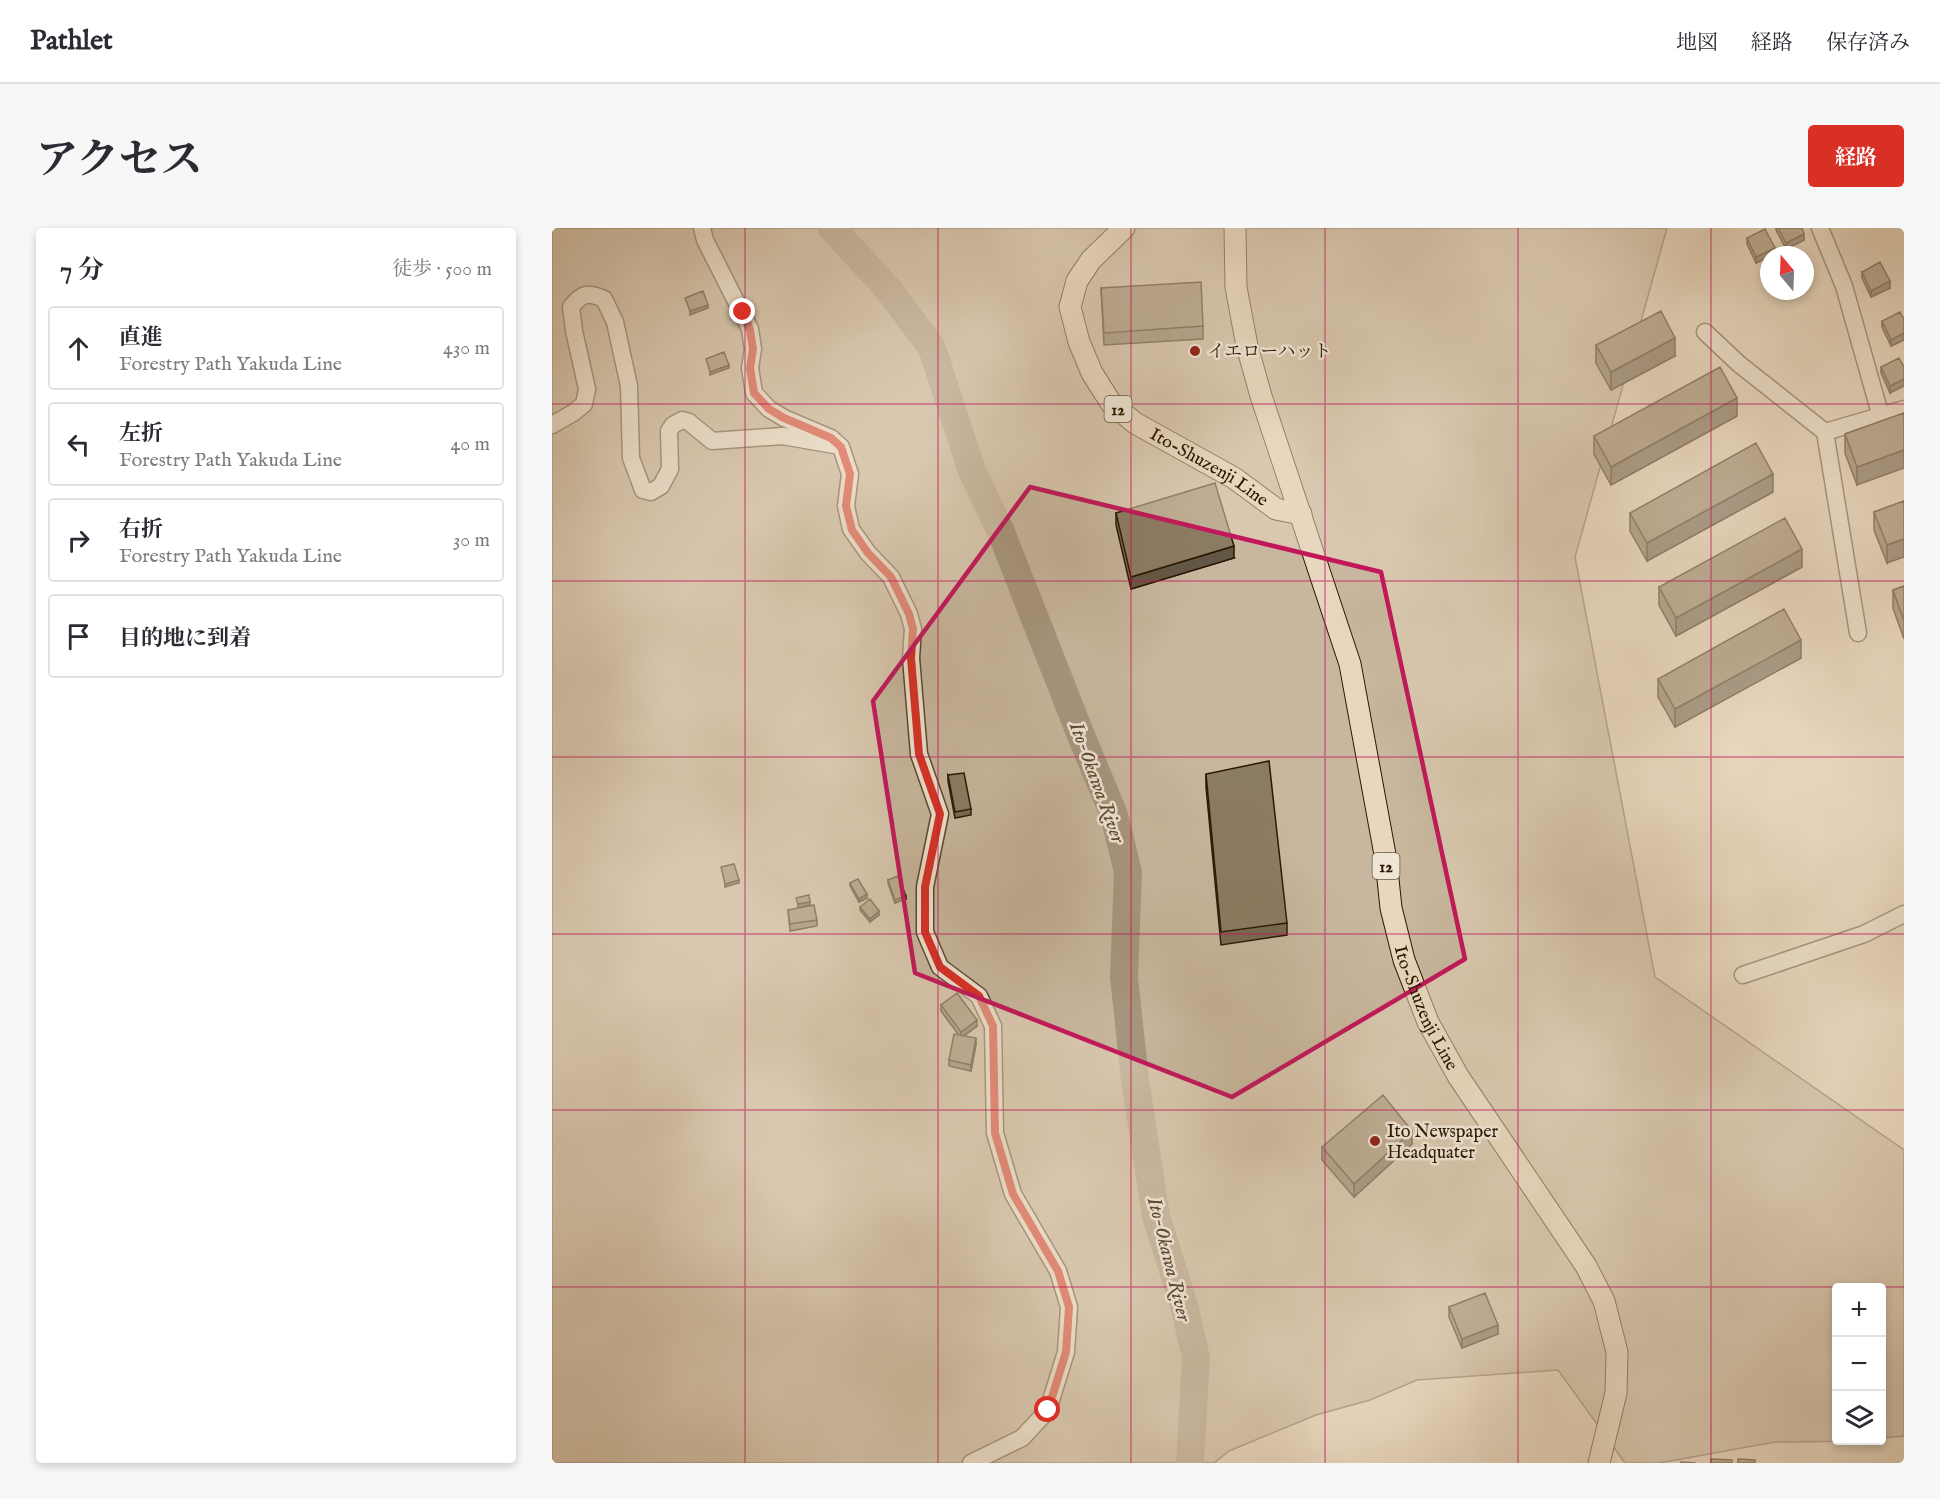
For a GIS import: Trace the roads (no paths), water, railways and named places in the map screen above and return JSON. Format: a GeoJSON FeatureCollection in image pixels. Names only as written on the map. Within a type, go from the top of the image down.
{"type":"FeatureCollection","features":[{"type":"Feature","properties":{"kind":"main road","name":"Ito-Shuzenji Line"},"geometry":{"type":"LineString","coordinates":[[1124,228],[1091,260],[1077,281],[1070,307],[1079,342],[1092,373],[1111,403],[1135,423],[1234,478],[1276,508],[1301,514]]}},
{"type":"Feature","properties":{"kind":"main road","name":"Ito-Shuzenji Line"},"geometry":{"type":"LineString","coordinates":[[1235,228],[1236,287],[1247,346],[1260,396],[1350,664],[1386,860],[1391,908],[1404,960],[1428,1022],[1458,1076],[1586,1266],[1604,1301],[1617,1352],[1616,1393],[1599,1463]]}},
{"type":"Feature","properties":{"kind":"street"},"geometry":{"type":"LineString","coordinates":[[702,228],[705,240],[750,330],[753,349],[750,368],[754,393],[769,409],[831,438],[841,447],[850,474],[846,506],[852,530],[868,553],[891,577],[904,601],[913,629],[911,658],[919,754],[940,814],[925,887],[925,932],[940,967],[979,996],[993,1026],[995,1133],[1013,1194],[1058,1271],[1069,1307],[1066,1352],[1048,1410],[1022,1438],[971,1463]]}},
{"type":"Feature","properties":{"kind":"street"},"geometry":{"type":"LineString","coordinates":[[1820,228],[1844,285],[1881,417]]}},
{"type":"Feature","properties":{"kind":"street"},"geometry":{"type":"LineString","coordinates":[[552,425],[584,404],[587,389],[574,331],[572,307],[580,296],[590,293],[604,298],[615,322],[629,386],[631,458],[643,490],[651,492],[661,486],[670,469],[669,431],[673,425],[682,420],[689,422],[712,441],[783,436],[841,447]]}},
{"type":"Feature","properties":{"kind":"street"},"geometry":{"type":"LineString","coordinates":[[1705,332],[1739,364],[1825,432],[1858,633]]}},
{"type":"Feature","properties":{"kind":"street"},"geometry":{"type":"LineString","coordinates":[[1825,432],[1904,410]]}},
{"type":"Feature","properties":{"kind":"street"},"geometry":{"type":"LineString","coordinates":[[1743,975],[1864,934],[1904,914]]}},
{"type":"Feature","properties":{"kind":"waterway","name":"Ito-Okawa River"},"geometry":{"type":"LineString","coordinates":[[832,228],[888,289],[932,348],[972,471],[1001,532],[1114,815],[1128,872],[1124,977],[1135,1080],[1156,1216],[1185,1309],[1196,1358],[1190,1463]]}},
{"type":"Feature","properties":{"kind":"place","name":"イエローハット"},"geometry":{"type":"Point","coordinates":[1195,351]}},
{"type":"Feature","properties":{"kind":"place","name":"Ito Newspaper Headquater"},"geometry":{"type":"Point","coordinates":[1375,1141]}}]}
